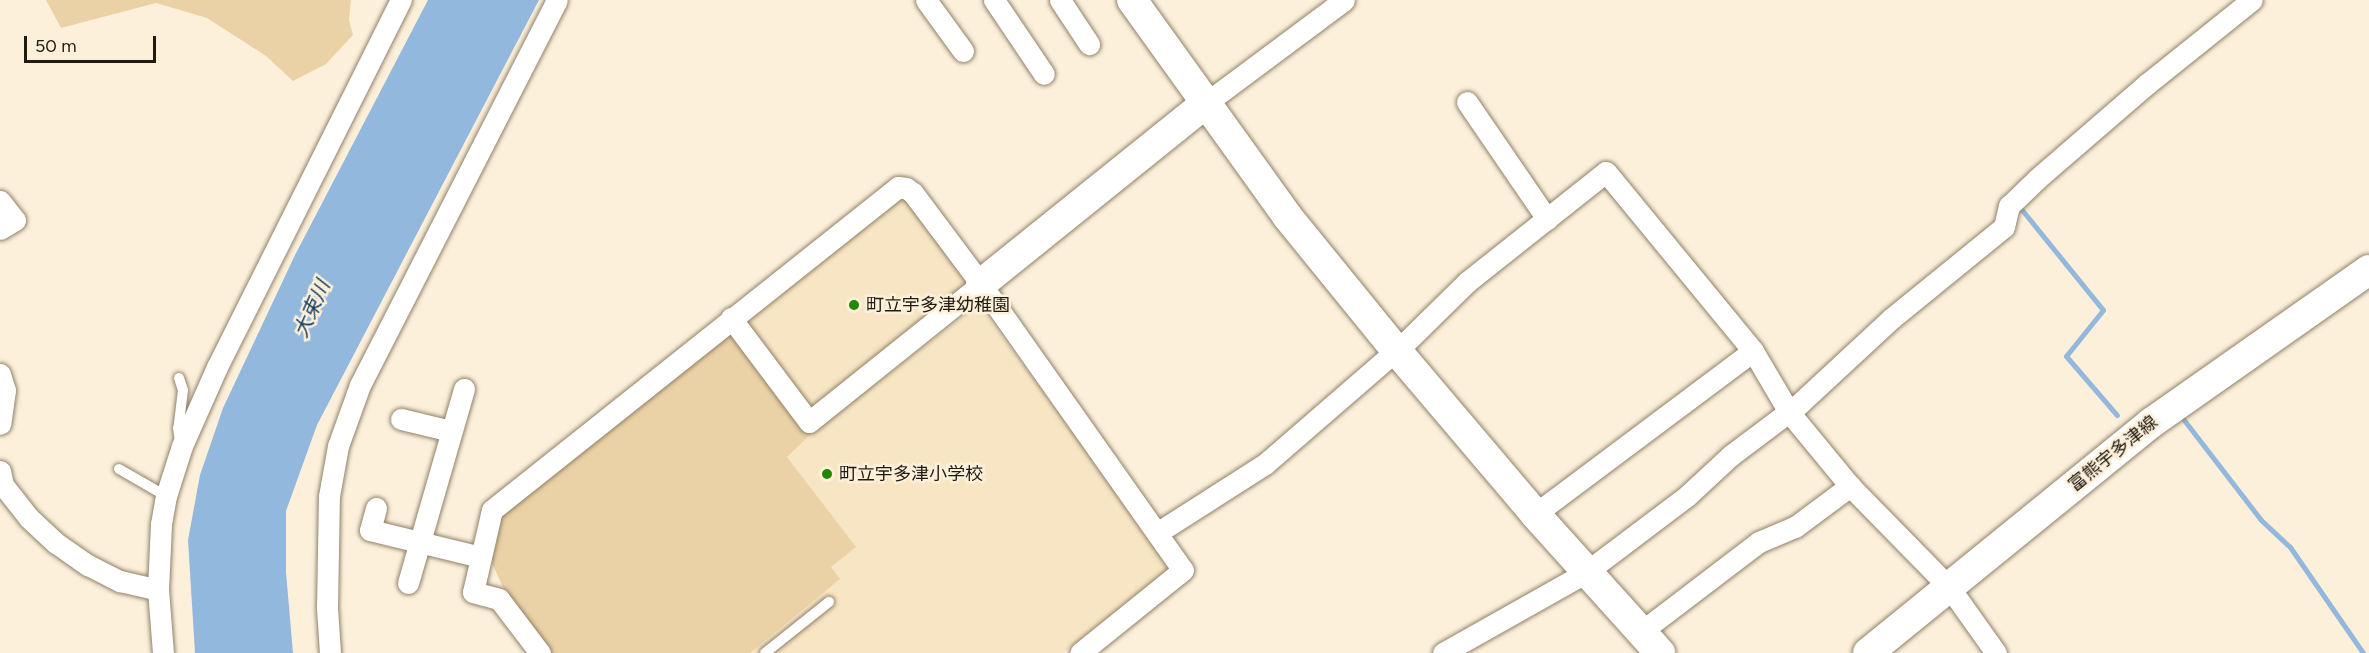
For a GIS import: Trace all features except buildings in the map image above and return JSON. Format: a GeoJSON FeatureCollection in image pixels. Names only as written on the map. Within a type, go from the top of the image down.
{"type":"FeatureCollection","features":[{"type":"Feature","properties":{"kind":"street"},"geometry":{"type":"LineString","coordinates":[[164,653],[158,590],[161,524],[166,496],[182,446],[217,367],[401,0]]}},
{"type":"Feature","properties":{"kind":"street"},"geometry":{"type":"LineString","coordinates":[[330,653],[327,608],[329,496],[338,446],[360,385],[557,0]]}},
{"type":"Feature","properties":{"kind":"street"},"geometry":{"type":"LineString","coordinates":[[926,0],[963,51]]}},
{"type":"Feature","properties":{"kind":"street"},"geometry":{"type":"LineString","coordinates":[[1060,0],[1089,44]]}},
{"type":"Feature","properties":{"kind":"street"},"geometry":{"type":"LineString","coordinates":[[1132,0],[1287,216],[1396,350],[1585,573],[1651,642],[1759,542],[1795,527],[1850,486]]}},
{"type":"Feature","properties":{"kind":"street"},"geometry":{"type":"LineString","coordinates":[[731,318],[809,422],[1206,103],[1344,0]]}},
{"type":"Feature","properties":{"kind":"street"},"geometry":{"type":"LineString","coordinates":[[1443,653],[1585,573],[1687,496],[1730,456],[1789,412],[1892,318],[2004,226],[2009,206],[2038,178],[2245,2]]}},
{"type":"Feature","properties":{"kind":"street"},"geometry":{"type":"LineString","coordinates":[[1004,4],[1044,74]]}},
{"type":"Feature","properties":{"kind":"street"},"geometry":{"type":"LineString","coordinates":[[1467,102],[1546,219]]}},
{"type":"Feature","properties":{"kind":"street"},"geometry":{"type":"LineString","coordinates":[[1157,534],[1265,464],[1396,350],[1467,282],[1606,172],[1753,351],[1789,412],[1850,486],[1949,587],[1996,653]]}},
{"type":"Feature","properties":{"kind":"street"},"geometry":{"type":"LineString","coordinates":[[540,653],[499,599],[473,592],[492,510],[898,187],[906,188],[913,193],[981,284],[1183,570],[1080,653]]}},
{"type":"Feature","properties":{"kind":"street"},"geometry":{"type":"LineString","coordinates":[[0,201],[15,220],[0,229]]}},
{"type":"Feature","properties":{"kind":"street","name":"富熊宇多津線"},"geometry":{"type":"LineString","coordinates":[[1868,653],[2151,423],[2369,270]]}},
{"type":"Feature","properties":{"kind":"street"},"geometry":{"type":"LineString","coordinates":[[1535,514],[1753,351]]}},
{"type":"Feature","properties":{"kind":"street"},"geometry":{"type":"LineString","coordinates":[[0,374],[5,390],[0,424]]}},
{"type":"Feature","properties":{"kind":"street"},"geometry":{"type":"LineString","coordinates":[[408,583],[464,389]]}},
{"type":"Feature","properties":{"kind":"street"},"geometry":{"type":"LineString","coordinates":[[401,419],[451,431]]}},
{"type":"Feature","properties":{"kind":"street"},"geometry":{"type":"LineString","coordinates":[[1,483],[29,518],[64,549],[88,565],[120,581],[158,590]]}},
{"type":"Feature","properties":{"kind":"street"},"geometry":{"type":"LineString","coordinates":[[376,508],[370,530],[481,557]]}},
{"type":"Feature","properties":{"kind":"lane"},"geometry":{"type":"LineString","coordinates":[[179,378],[183,390],[178,438],[182,446]]}},
{"type":"Feature","properties":{"kind":"lane"},"geometry":{"type":"LineString","coordinates":[[119,469],[166,496]]}},
{"type":"Feature","properties":{"kind":"lane"},"geometry":{"type":"LineString","coordinates":[[765,653],[830,602]]}},
{"type":"Feature","properties":{"kind":"shaded area"},"geometry":{"type":"Polygon","coordinates":[[[46,0],[351,0],[349,20],[353,35],[326,64],[293,81],[266,56],[207,18],[156,3],[61,28],[46,0]]]}},
{"type":"Feature","properties":{"kind":"shaded area","name":"町立宇多津幼稚園"},"geometry":{"type":"Polygon","coordinates":[[[895,196],[906,196],[969,278],[966,291],[809,414],[742,320],[895,196]]]}},
{"type":"Feature","properties":{"kind":"shaded area","name":"町立宇多津小学校"},"geometry":{"type":"Polygon","coordinates":[[[978,305],[1169,561],[1169,569],[1063,653],[550,653],[729,327],[813,432],[978,305]]]}},
{"type":"Feature","properties":{"kind":"shaded area"},"geometry":{"type":"Polygon","coordinates":[[[729,327],[813,432],[787,457],[856,547],[831,567],[840,579],[750,653],[550,653],[505,592],[488,554],[498,516],[729,327]]]}},
{"type":"Feature","properties":{"kind":"water","name":"大束川"},"geometry":{"type":"Polygon","coordinates":[[[428,0],[539,0],[317,425],[286,511],[286,572],[293,653],[195,653],[188,540],[200,475],[223,408],[295,255],[428,0]]]}},
{"type":"Feature","properties":{"kind":"waterway"},"geometry":{"type":"LineString","coordinates":[[2018,205],[2103,310],[2066,356],[2117,415]]}},
{"type":"Feature","properties":{"kind":"waterway"},"geometry":{"type":"LineString","coordinates":[[2184,420],[2261,520],[2290,547],[2363,653]]}},
{"type":"Feature","properties":{"kind":"place","name":"町立宇多津幼稚園"},"geometry":{"type":"Point","coordinates":[854,305]}},
{"type":"Feature","properties":{"kind":"place","name":"町立宇多津小学校"},"geometry":{"type":"Point","coordinates":[827,474]}}]}
